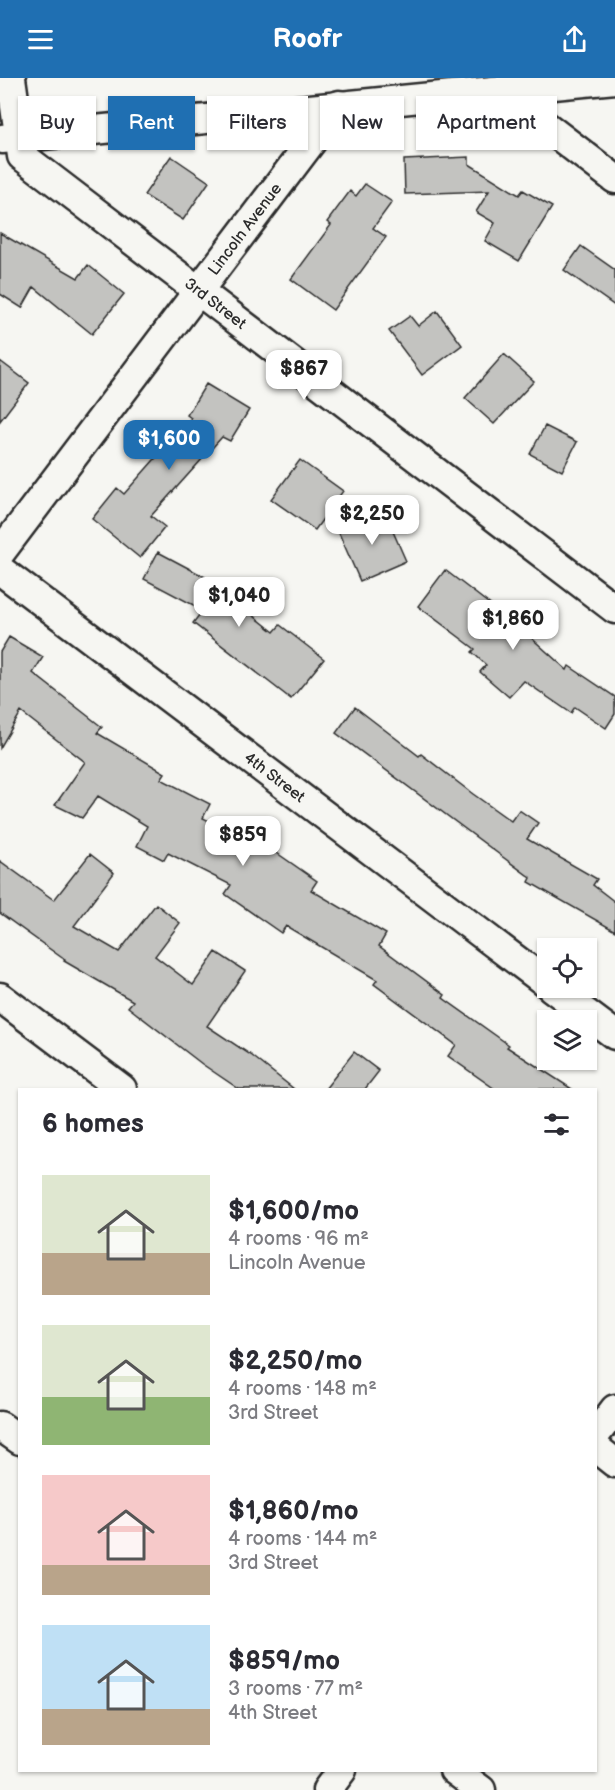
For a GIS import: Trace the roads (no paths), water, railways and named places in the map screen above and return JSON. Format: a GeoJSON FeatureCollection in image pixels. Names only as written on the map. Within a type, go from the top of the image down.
{"type":"FeatureCollection","features":[{"type":"Feature","properties":{"kind":"street","name":"3rd Street"},"geometry":{"type":"LineString","coordinates":[[11,78],[10,138],[22,156],[615,609]]}},
{"type":"Feature","properties":{"kind":"street"},"geometry":{"type":"LineString","coordinates":[[404,97],[519,83],[615,79]]}},
{"type":"Feature","properties":{"kind":"street"},"geometry":{"type":"LineString","coordinates":[[519,83],[521,107],[615,179]]}},
{"type":"Feature","properties":{"kind":"street"},"geometry":{"type":"LineString","coordinates":[[10,138],[320,107]]}},
{"type":"Feature","properties":{"kind":"street","name":"Lincoln Avenue"},"geometry":{"type":"LineString","coordinates":[[0,553],[320,130]]}},
{"type":"Feature","properties":{"kind":"street","name":"4th Street"},"geometry":{"type":"LineString","coordinates":[[0,570],[537,977]]}},
{"type":"Feature","properties":{"kind":"street"},"geometry":{"type":"LineString","coordinates":[[0,997],[121,1088]]}},
{"type":"Feature","properties":{"kind":"street","name":"4th Street"},"geometry":{"type":"LineString","coordinates":[[565,998],[615,1035]]}},
{"type":"Feature","properties":{"kind":"street"},"geometry":{"type":"LineString","coordinates":[[597,1433],[615,1409]]}},
{"type":"Feature","properties":{"kind":"street"},"geometry":{"type":"LineString","coordinates":[[0,1426],[18,1439]]}},
{"type":"Feature","properties":{"kind":"street"},"geometry":{"type":"LineString","coordinates":[[597,1449],[615,1463]]}},
{"type":"Feature","properties":{"kind":"street"},"geometry":{"type":"LineString","coordinates":[[327,1790],[340,1772]]}},
{"type":"Feature","properties":{"kind":"street"},"geometry":{"type":"LineString","coordinates":[[457,1772],[481,1790]]}}]}
